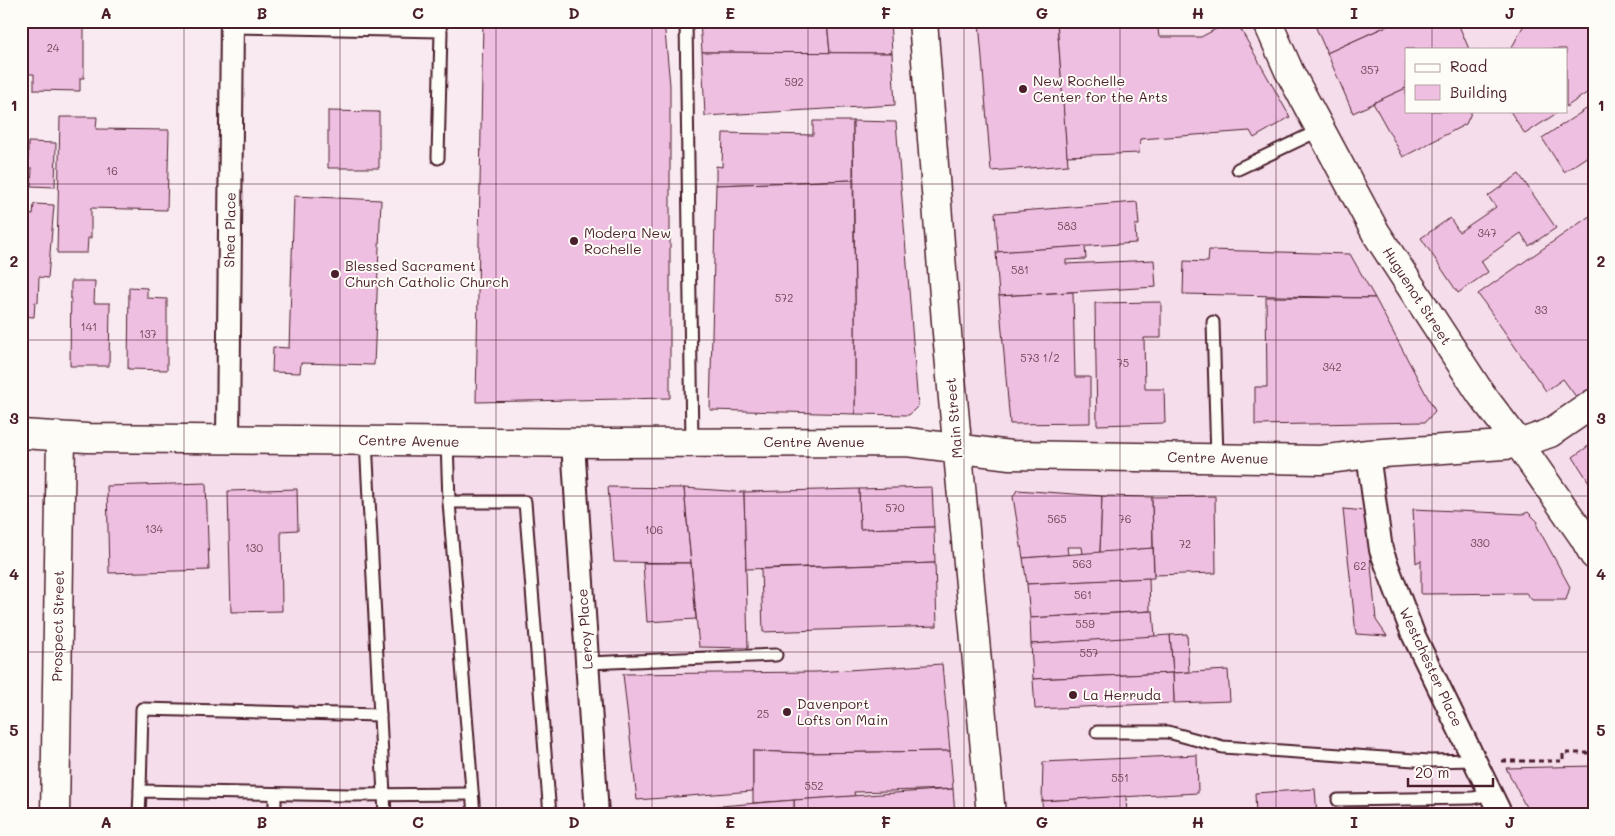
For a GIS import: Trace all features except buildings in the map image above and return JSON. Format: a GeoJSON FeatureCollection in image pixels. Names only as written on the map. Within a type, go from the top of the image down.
{"type":"FeatureCollection","features":[{"type":"Feature","properties":{"kind":"street","name":"Main Street"},"geometry":{"type":"LineString","coordinates":[[923,21],[957,448],[991,815]]}},
{"type":"Feature","properties":{"kind":"street","name":"Huguenot Street"},"geometry":{"type":"LineString","coordinates":[[1267,21],[1289,71],[1376,233],[1481,394],[1519,444],[1583,536],[1594,555]]}},
{"type":"Feature","properties":{"kind":"street","name":"Shea Place"},"geometry":{"type":"LineString","coordinates":[[228,438],[232,24]]}},
{"type":"Feature","properties":{"kind":"street","name":"Centre Avenue"},"geometry":{"type":"LineString","coordinates":[[21,434],[61,437],[573,443],[907,442],[1010,455],[1320,460],[1368,454],[1519,444],[1550,433],[1594,403]]}},
{"type":"Feature","properties":{"kind":"street","name":"Prospect Street"},"geometry":{"type":"LineString","coordinates":[[55,815],[61,437]]}},
{"type":"Feature","properties":{"kind":"street","name":"Leroy Place"},"geometry":{"type":"LineString","coordinates":[[573,443],[597,815]]}},
{"type":"Feature","properties":{"kind":"street","name":"Westchester Place"},"geometry":{"type":"LineString","coordinates":[[1368,454],[1381,550],[1413,634],[1501,815]]}},
{"type":"Feature","properties":{"kind":"lane"},"geometry":{"type":"LineString","coordinates":[[686,21],[692,443]]}},
{"type":"Feature","properties":{"kind":"lane"},"geometry":{"type":"LineString","coordinates":[[232,24],[441,31],[438,158]]}},
{"type":"Feature","properties":{"kind":"lane"},"geometry":{"type":"LineString","coordinates":[[1238,168],[1320,130]]}},
{"type":"Feature","properties":{"kind":"lane"},"geometry":{"type":"LineString","coordinates":[[1213,322],[1217,458]]}},
{"type":"Feature","properties":{"kind":"lane"},"geometry":{"type":"LineString","coordinates":[[366,440],[385,815]]}},
{"type":"Feature","properties":{"kind":"lane"},"geometry":{"type":"LineString","coordinates":[[447,441],[448,502],[474,815]]}},
{"type":"Feature","properties":{"kind":"lane"},"geometry":{"type":"LineString","coordinates":[[448,502],[525,502],[550,815]]}},
{"type":"Feature","properties":{"kind":"lane"},"geometry":{"type":"LineString","coordinates":[[588,663],[776,655]]}},
{"type":"Feature","properties":{"kind":"lane"},"geometry":{"type":"LineString","coordinates":[[139,815],[142,709],[380,714]]}},
{"type":"Feature","properties":{"kind":"lane"},"geometry":{"type":"LineString","coordinates":[[1097,732],[1168,732],[1223,747],[1429,761],[1474,760]]}},
{"type":"Feature","properties":{"kind":"lane"},"geometry":{"type":"LineString","coordinates":[[140,791],[384,795],[472,794]]}},
{"type":"Feature","properties":{"kind":"lane"},"geometry":{"type":"LineString","coordinates":[[275,794],[275,815]]}},
{"type":"Feature","properties":{"kind":"lane"},"geometry":{"type":"LineString","coordinates":[[1338,800],[1472,798],[1491,794]]}},
{"type":"Feature","properties":{"kind":"path"},"geometry":{"type":"LineString","coordinates":[[1474,760],[1563,762],[1563,753],[1594,753]]}},
{"type":"Feature","properties":{"kind":"shaded area"},"geometry":{"type":"Polygon","coordinates":[[[935,21],[1594,21],[1594,815],[47,815],[54,445],[964,451],[935,21]]]}},
{"type":"Feature","properties":{"kind":"place","name":"New Rochelle Center for the Arts"},"geometry":{"type":"Point","coordinates":[1023,89]}},
{"type":"Feature","properties":{"kind":"place","name":"Modera New Rochelle"},"geometry":{"type":"Point","coordinates":[574,241]}},
{"type":"Feature","properties":{"kind":"place","name":"Blessed Sacrament Church Catholic Church"},"geometry":{"type":"Point","coordinates":[335,274]}},
{"type":"Feature","properties":{"kind":"place","name":"La Herruda"},"geometry":{"type":"Point","coordinates":[1073,695]}},
{"type":"Feature","properties":{"kind":"place","name":"Davenport Lofts on Main"},"geometry":{"type":"Point","coordinates":[787,712]}}]}
